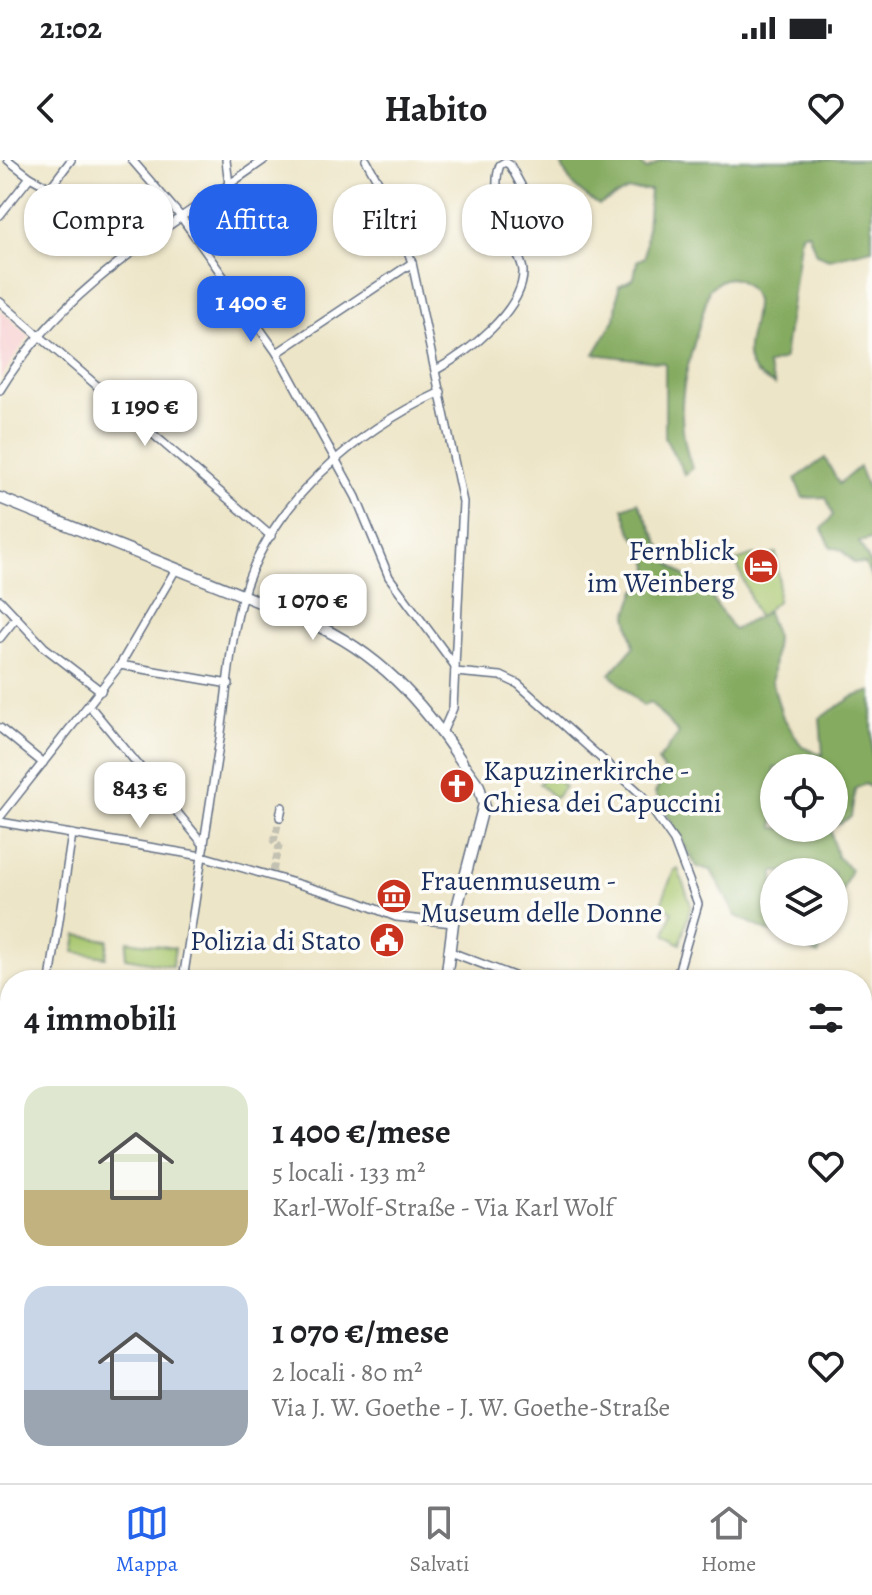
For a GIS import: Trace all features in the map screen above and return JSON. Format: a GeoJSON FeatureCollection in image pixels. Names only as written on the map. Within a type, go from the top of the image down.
{"type":"FeatureCollection","features":[{"type":"Feature","properties":{"kind":"main road"},"geometry":{"type":"LineString","coordinates":[[0,498],[333,633],[366,652],[405,686],[479,786],[484,804],[453,923],[447,970]]}},
{"type":"Feature","properties":{"kind":"street"},"geometry":{"type":"LineString","coordinates":[[8,160],[50,188],[71,160]]}},
{"type":"Feature","properties":{"kind":"street"},"geometry":{"type":"LineString","coordinates":[[132,160],[182,218],[277,353],[336,460],[393,585],[455,669],[501,676],[518,684],[641,794],[674,841],[698,904],[679,970]]}},
{"type":"Feature","properties":{"kind":"street"},"geometry":{"type":"LineString","coordinates":[[226,160],[229,184]]}},
{"type":"Feature","properties":{"kind":"street"},"geometry":{"type":"LineString","coordinates":[[230,184],[264,160]]}},
{"type":"Feature","properties":{"kind":"street"},"geometry":{"type":"LineString","coordinates":[[366,160],[389,197],[412,263],[463,502],[452,712],[442,733]]}},
{"type":"Feature","properties":{"kind":"street"},"geometry":{"type":"LineString","coordinates":[[500,184],[500,165],[505,162],[520,184]]}},
{"type":"Feature","properties":{"kind":"street"},"geometry":{"type":"LineString","coordinates":[[0,215],[30,177]]}},
{"type":"Feature","properties":{"kind":"street"},"geometry":{"type":"LineString","coordinates":[[0,390],[39,336],[89,283],[189,213]]}},
{"type":"Feature","properties":{"kind":"street"},"geometry":{"type":"LineString","coordinates":[[436,370],[480,340],[521,290],[523,270],[518,256]]}},
{"type":"Feature","properties":{"kind":"street"},"geometry":{"type":"LineString","coordinates":[[277,353],[412,263]]}},
{"type":"Feature","properties":{"kind":"street"},"geometry":{"type":"LineString","coordinates":[[0,302],[271,536]]}},
{"type":"Feature","properties":{"kind":"street"},"geometry":{"type":"LineString","coordinates":[[185,970],[243,596],[271,536],[302,494],[336,460],[399,411],[441,392]]}},
{"type":"Feature","properties":{"kind":"street"},"geometry":{"type":"LineString","coordinates":[[176,569],[120,665],[0,820],[202,856],[272,874],[396,917],[453,923]]}},
{"type":"Feature","properties":{"kind":"street"},"geometry":{"type":"LineString","coordinates":[[0,600],[44,647],[101,691]]}},
{"type":"Feature","properties":{"kind":"street"},"geometry":{"type":"LineString","coordinates":[[0,638],[16,618]]}},
{"type":"Feature","properties":{"kind":"street"},"geometry":{"type":"LineString","coordinates":[[120,665],[229,684]]}},
{"type":"Feature","properties":{"kind":"street"},"geometry":{"type":"LineString","coordinates":[[93,710],[204,845]]}},
{"type":"Feature","properties":{"kind":"street"},"geometry":{"type":"LineString","coordinates":[[0,728],[43,763]]}},
{"type":"Feature","properties":{"kind":"street"},"geometry":{"type":"LineString","coordinates":[[280,817],[282,807]]}},
{"type":"Feature","properties":{"kind":"street"},"geometry":{"type":"LineString","coordinates":[[52,970],[72,834]]}},
{"type":"Feature","properties":{"kind":"street"},"geometry":{"type":"LineString","coordinates":[[448,951],[498,970]]}},
{"type":"Feature","properties":{"kind":"shaded area"},"geometry":{"type":"Polygon","coordinates":[[[0,310],[29,336],[0,379],[0,310]]]}},
{"type":"Feature","properties":{"kind":"green space"},"geometry":{"type":"Polygon","coordinates":[[[561,160],[638,160],[646,170],[662,160],[872,160],[872,249],[829,259],[816,254],[808,232],[801,234],[784,359],[767,365],[775,385],[761,377],[749,360],[755,304],[750,289],[730,278],[709,289],[682,398],[685,443],[692,468],[685,475],[665,438],[665,363],[594,354],[615,319],[619,286],[634,278],[637,261],[645,257],[650,190],[628,190],[599,205],[592,200],[592,184],[573,184],[561,160]]]}},
{"type":"Feature","properties":{"kind":"green space"},"geometry":{"type":"Polygon","coordinates":[[[825,458],[839,484],[859,467],[872,499],[872,539],[859,542],[872,566],[872,578],[865,564],[854,563],[842,550],[831,547],[822,529],[833,515],[826,497],[803,498],[795,479],[825,458]]]}},
{"type":"Feature","properties":{"kind":"green space"},"geometry":{"type":"Polygon","coordinates":[[[638,502],[669,563],[711,597],[734,630],[767,612],[776,637],[772,682],[782,715],[802,747],[820,754],[760,754],[760,842],[833,842],[838,858],[760,858],[760,927],[736,916],[711,870],[697,867],[655,793],[666,773],[658,761],[679,733],[650,702],[643,706],[610,674],[634,647],[627,615],[636,590],[653,582],[645,550],[631,532],[623,508],[638,502]]]}},
{"type":"Feature","properties":{"kind":"green space"},"geometry":{"type":"Polygon","coordinates":[[[776,553],[779,579],[777,601],[758,618],[736,561],[754,555],[760,560],[776,553]]]}},
{"type":"Feature","properties":{"kind":"green space"},"geometry":{"type":"Polygon","coordinates":[[[872,691],[872,788],[864,784],[855,789],[851,817],[848,819],[848,754],[823,754],[820,718],[853,697],[872,691]]]}},
{"type":"Feature","properties":{"kind":"green space"},"geometry":{"type":"Polygon","coordinates":[[[549,773],[565,787],[555,798],[539,784],[549,773]]]}},
{"type":"Feature","properties":{"kind":"green space"},"geometry":{"type":"Polygon","coordinates":[[[678,869],[691,905],[680,944],[665,934],[672,911],[661,904],[674,870],[678,869]]]}},
{"type":"Feature","properties":{"kind":"green space"},"geometry":{"type":"Polygon","coordinates":[[[77,935],[108,940],[106,957],[74,952],[77,935]]]}},
{"type":"Feature","properties":{"kind":"green space"},"geometry":{"type":"Polygon","coordinates":[[[128,941],[175,948],[172,966],[125,958],[128,941]]]}},
{"type":"Feature","properties":{"kind":"green space"},"geometry":{"type":"Polygon","coordinates":[[[799,946],[822,946],[818,955],[799,946]]]}},
{"type":"Feature","properties":{"kind":"tunnel"},"geometry":{"type":"LineString","coordinates":[[273,871],[279,846],[274,841],[280,817]]}},
{"type":"Feature","properties":{"kind":"place","name":"Fernblick im Weinberg"},"geometry":{"type":"Point","coordinates":[761,566]}},
{"type":"Feature","properties":{"kind":"place","name":"Kapuzinerkirche - Chiesa dei Capuccini"},"geometry":{"type":"Point","coordinates":[457,786]}},
{"type":"Feature","properties":{"kind":"place","name":"Frauenmuseum - Museum delle Donne"},"geometry":{"type":"Point","coordinates":[394,896]}},
{"type":"Feature","properties":{"kind":"place","name":"Polizia di Stato"},"geometry":{"type":"Point","coordinates":[387,940]}}]}
